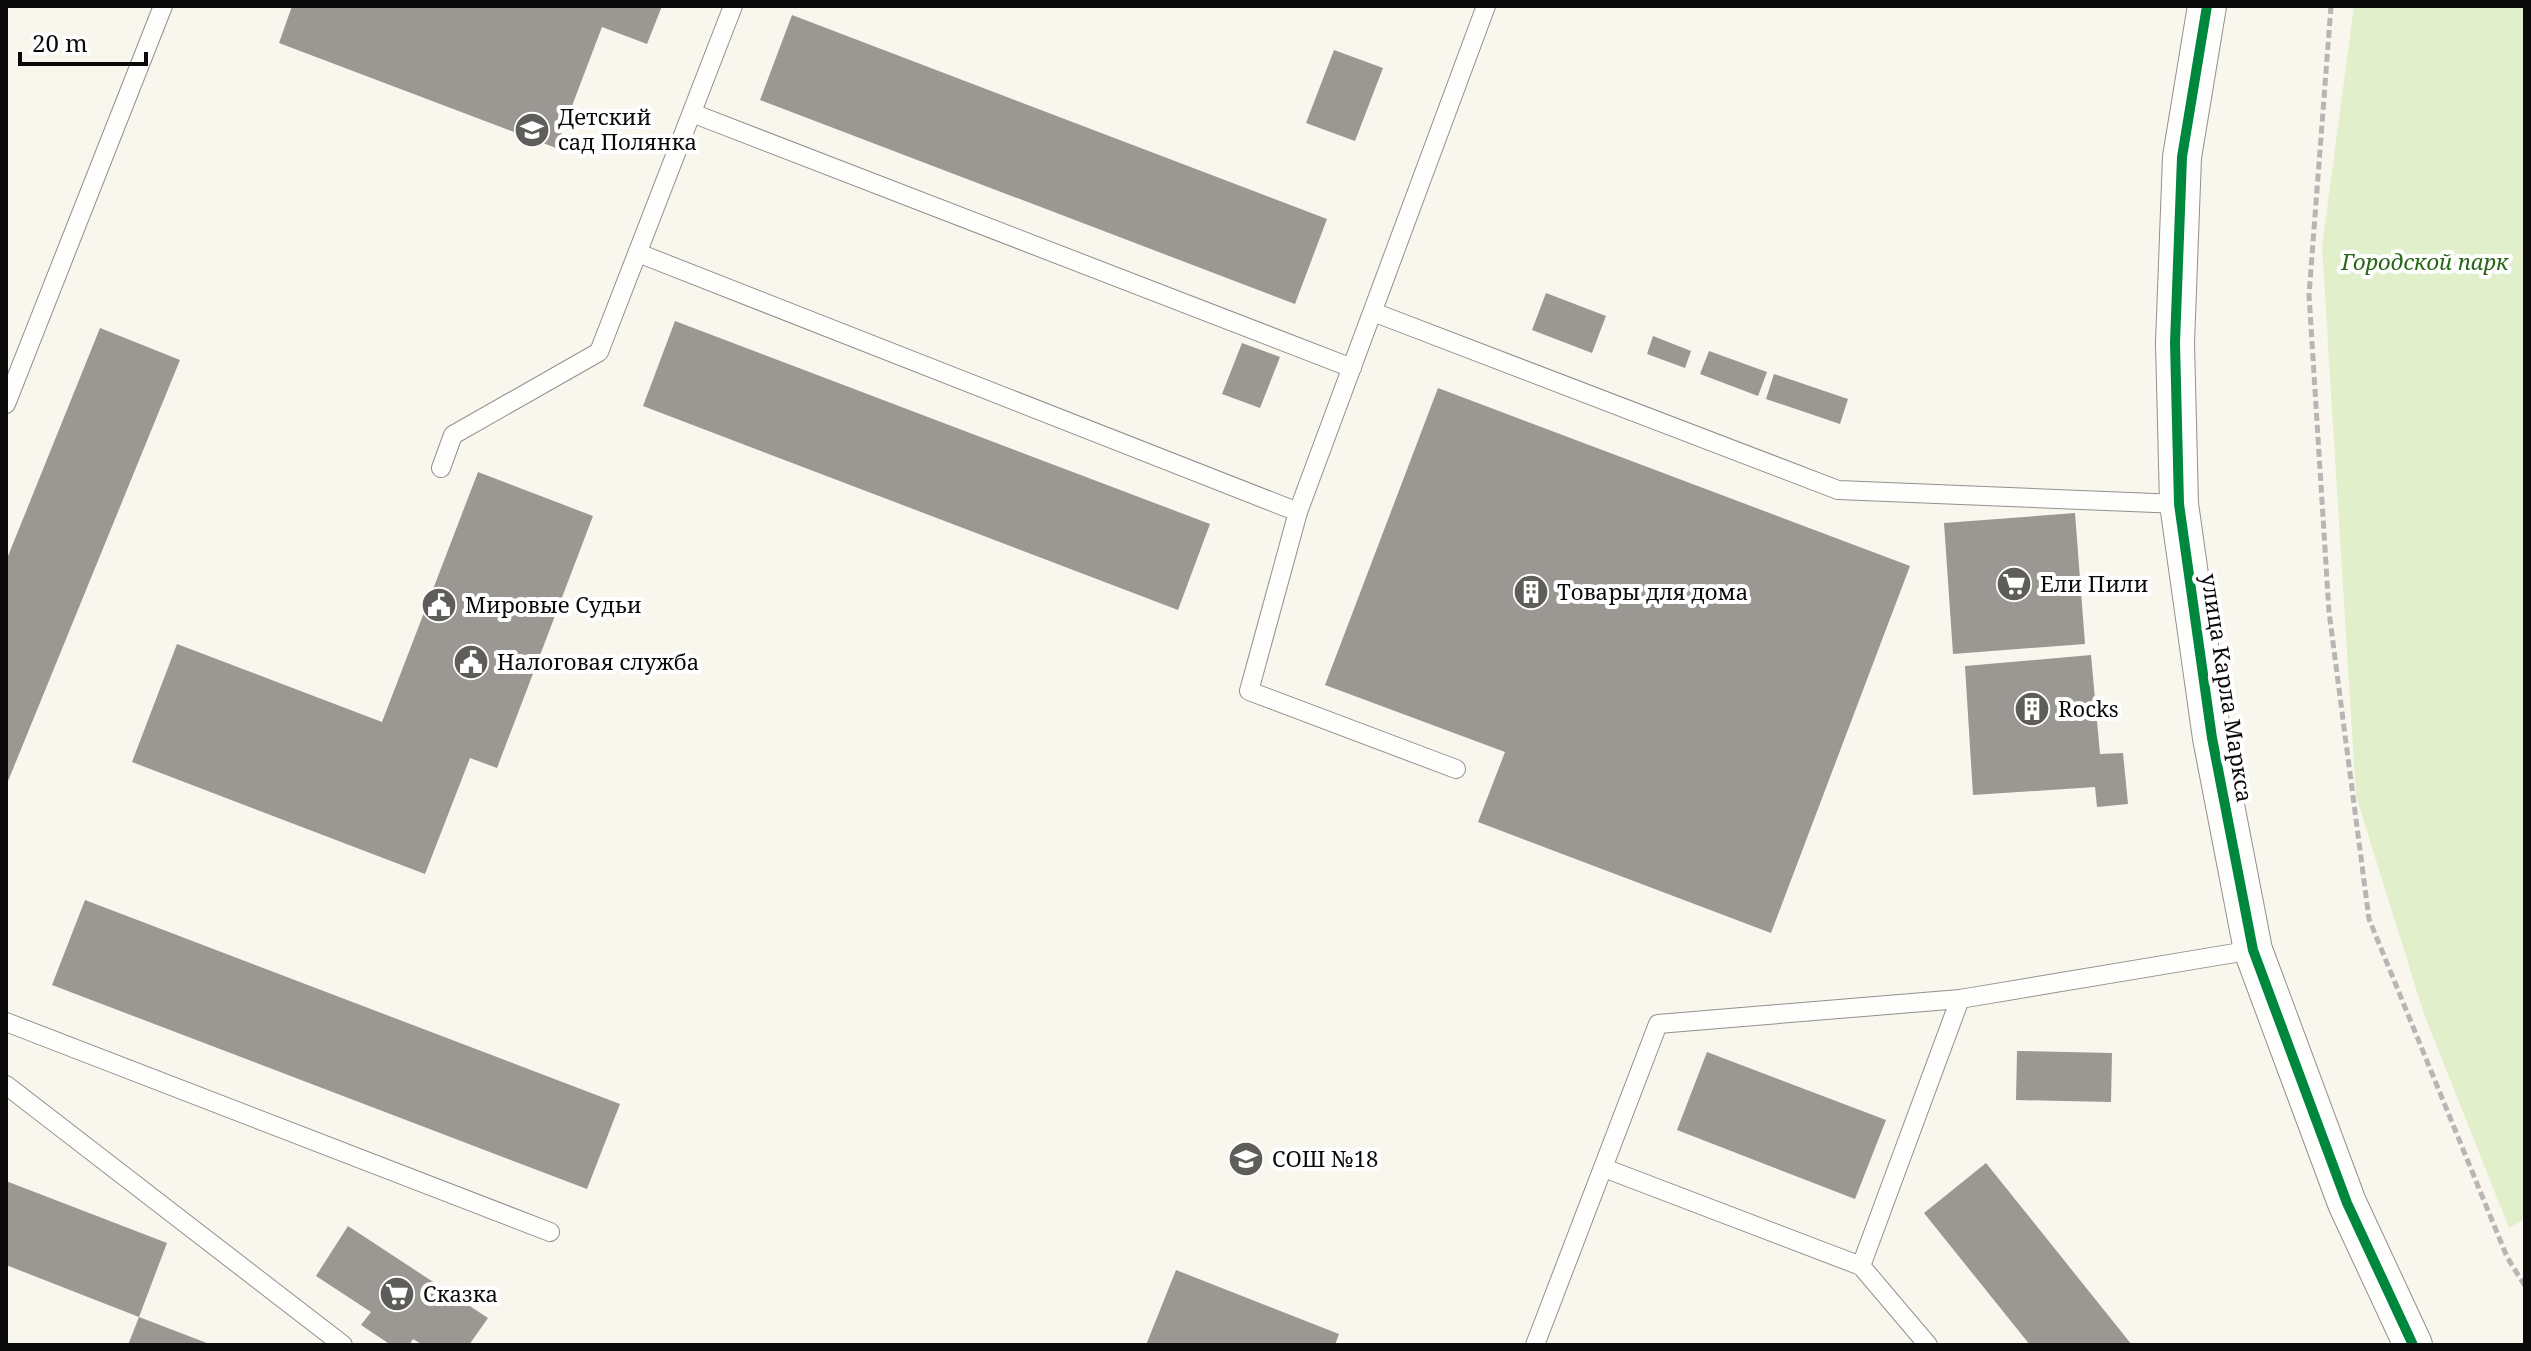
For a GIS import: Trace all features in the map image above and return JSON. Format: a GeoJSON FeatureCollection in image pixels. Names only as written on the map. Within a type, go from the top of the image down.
{"type":"FeatureCollection","features":[{"type":"Feature","properties":{"kind":"street","name":"улица Карла Маркса"},"geometry":{"type":"LineString","coordinates":[[2207,6],[2182,157],[2175,343],[2179,504],[2212,738],[2253,950],[2347,1203],[2413,1345]]}},
{"type":"Feature","properties":{"kind":"lane"},"geometry":{"type":"LineString","coordinates":[[6,404],[163,6]]}},
{"type":"Feature","properties":{"kind":"lane"},"geometry":{"type":"LineString","coordinates":[[441,468],[453,435],[599,352],[733,6]]}},
{"type":"Feature","properties":{"kind":"lane"},"geometry":{"type":"LineString","coordinates":[[1456,769],[1249,691],[1298,512],[1486,6]]}},
{"type":"Feature","properties":{"kind":"lane"},"geometry":{"type":"LineString","coordinates":[[692,113],[1352,368]]}},
{"type":"Feature","properties":{"kind":"lane"},"geometry":{"type":"LineString","coordinates":[[638,253],[1298,512]]}},
{"type":"Feature","properties":{"kind":"lane"},"geometry":{"type":"LineString","coordinates":[[1373,312],[1838,490],[2179,504]]}},
{"type":"Feature","properties":{"kind":"lane"},"geometry":{"type":"LineString","coordinates":[[1535,1345],[1658,1024],[1960,999],[2253,950]]}},
{"type":"Feature","properties":{"kind":"lane"},"geometry":{"type":"LineString","coordinates":[[1861,1266],[1960,999]]}},
{"type":"Feature","properties":{"kind":"lane"},"geometry":{"type":"LineString","coordinates":[[6,1022],[550,1232]]}},
{"type":"Feature","properties":{"kind":"lane"},"geometry":{"type":"LineString","coordinates":[[6,1085],[343,1345]]}},
{"type":"Feature","properties":{"kind":"lane"},"geometry":{"type":"LineString","coordinates":[[1604,1168],[1861,1266],[1928,1345]]}},
{"type":"Feature","properties":{"kind":"path"},"geometry":{"type":"LineString","coordinates":[[2331,6],[2309,295],[2329,612],[2369,919],[2507,1257],[2525,1286]]}},
{"type":"Feature","properties":{"kind":"green space","name":"Городской парк"},"geometry":{"type":"Polygon","coordinates":[[[2354,6],[2525,6],[2525,1219],[2509,1228],[2424,1014],[2356,796],[2322,247],[2354,6]]]}},
{"type":"Feature","properties":{"kind":"building"},"geometry":{"type":"Polygon","coordinates":[[[292,6],[662,6],[647,44],[602,27],[556,148],[279,43],[292,6]]]}},
{"type":"Feature","properties":{"kind":"building"},"geometry":{"type":"Polygon","coordinates":[[[792,15],[1327,219],[1295,304],[760,100],[792,15]]]}},
{"type":"Feature","properties":{"kind":"building"},"geometry":{"type":"Polygon","coordinates":[[[1334,50],[1383,68],[1355,141],[1306,123],[1334,50]]]}},
{"type":"Feature","properties":{"kind":"building"},"geometry":{"type":"Polygon","coordinates":[[[1546,293],[1606,316],[1592,353],[1532,330],[1546,293]]]}},
{"type":"Feature","properties":{"kind":"building"},"geometry":{"type":"Polygon","coordinates":[[[675,321],[1210,524],[1178,610],[643,406],[675,321]]]}},
{"type":"Feature","properties":{"kind":"building"},"geometry":{"type":"Polygon","coordinates":[[[100,328],[180,360],[6,786],[6,561],[100,328]]]}},
{"type":"Feature","properties":{"kind":"building"},"geometry":{"type":"Polygon","coordinates":[[[1653,336],[1691,351],[1685,368],[1647,354],[1653,336]]]}},
{"type":"Feature","properties":{"kind":"building"},"geometry":{"type":"Polygon","coordinates":[[[1242,343],[1280,357],[1260,408],[1222,394],[1242,343]]]}},
{"type":"Feature","properties":{"kind":"building"},"geometry":{"type":"Polygon","coordinates":[[[1709,351],[1767,372],[1758,396],[1700,374],[1709,351]]]}},
{"type":"Feature","properties":{"kind":"building"},"geometry":{"type":"Polygon","coordinates":[[[1774,374],[1848,399],[1840,424],[1766,399],[1774,374]]]}},
{"type":"Feature","properties":{"kind":"building"},"geometry":{"type":"Polygon","coordinates":[[[1438,388],[1910,566],[1771,933],[1478,822],[1505,752],[1325,685],[1438,388]]]}},
{"type":"Feature","properties":{"kind":"building","name":"Налоговая служба"},"geometry":{"type":"Polygon","coordinates":[[[478,472],[593,516],[497,768],[470,758],[425,874],[132,762],[177,644],[382,722],[478,472]]]}},
{"type":"Feature","properties":{"kind":"building","name":"Ели Пили"},"geometry":{"type":"Polygon","coordinates":[[[2075,513],[2085,644],[1953,654],[1944,523],[2075,513]]]}},
{"type":"Feature","properties":{"kind":"building","name":"Rocks"},"geometry":{"type":"Polygon","coordinates":[[[2091,655],[2100,754],[2123,753],[2128,804],[2097,807],[2095,787],[1973,795],[1965,666],[2091,655]]]}},
{"type":"Feature","properties":{"kind":"building"},"geometry":{"type":"Polygon","coordinates":[[[85,900],[620,1104],[587,1189],[52,985],[85,900]]]}},
{"type":"Feature","properties":{"kind":"building"},"geometry":{"type":"Polygon","coordinates":[[[2017,1051],[2112,1053],[2111,1102],[2016,1100],[2017,1051]]]}},
{"type":"Feature","properties":{"kind":"building"},"geometry":{"type":"Polygon","coordinates":[[[1707,1052],[1886,1120],[1855,1199],[1677,1130],[1707,1052]]]}},
{"type":"Feature","properties":{"kind":"building"},"geometry":{"type":"Polygon","coordinates":[[[1986,1163],[2132,1345],[2030,1345],[1924,1213],[1986,1163]]]}},
{"type":"Feature","properties":{"kind":"building"},"geometry":{"type":"Polygon","coordinates":[[[6,1181],[167,1243],[139,1317],[6,1265],[6,1181]]]}},
{"type":"Feature","properties":{"kind":"building","name":"Сказка"},"geometry":{"type":"Polygon","coordinates":[[[348,1226],[488,1318],[469,1345],[423,1345],[413,1339],[409,1345],[391,1345],[361,1325],[371,1312],[316,1276],[348,1226]]]}},
{"type":"Feature","properties":{"kind":"building"},"geometry":{"type":"Polygon","coordinates":[[[1176,1270],[1339,1334],[1335,1345],[1146,1345],[1176,1270]]]}},
{"type":"Feature","properties":{"kind":"building"},"geometry":{"type":"Polygon","coordinates":[[[139,1317],[212,1345],[128,1345],[139,1317]]]}},
{"type":"Feature","properties":{"kind":"cycle path"},"geometry":{"type":"LineString","coordinates":[[2207,6],[2182,157],[2175,343],[2179,504],[2212,738],[2253,950],[2347,1203],[2413,1345]]}},
{"type":"Feature","properties":{"kind":"place","name":"Детский сад Полянка"},"geometry":{"type":"Point","coordinates":[532,130]}},
{"type":"Feature","properties":{"kind":"place","name":"Ели Пили"},"geometry":{"type":"Point","coordinates":[2014,584]}},
{"type":"Feature","properties":{"kind":"place","name":"Товары для дома"},"geometry":{"type":"Point","coordinates":[1531,592]}},
{"type":"Feature","properties":{"kind":"place","name":"Мировые Судьи"},"geometry":{"type":"Point","coordinates":[439,605]}},
{"type":"Feature","properties":{"kind":"place","name":"Налоговая служба"},"geometry":{"type":"Point","coordinates":[471,662]}},
{"type":"Feature","properties":{"kind":"place","name":"Rocks"},"geometry":{"type":"Point","coordinates":[2032,709]}},
{"type":"Feature","properties":{"kind":"place","name":"СОШ №18"},"geometry":{"type":"Point","coordinates":[1246,1159]}},
{"type":"Feature","properties":{"kind":"place","name":"Сказка"},"geometry":{"type":"Point","coordinates":[397,1294]}}]}
